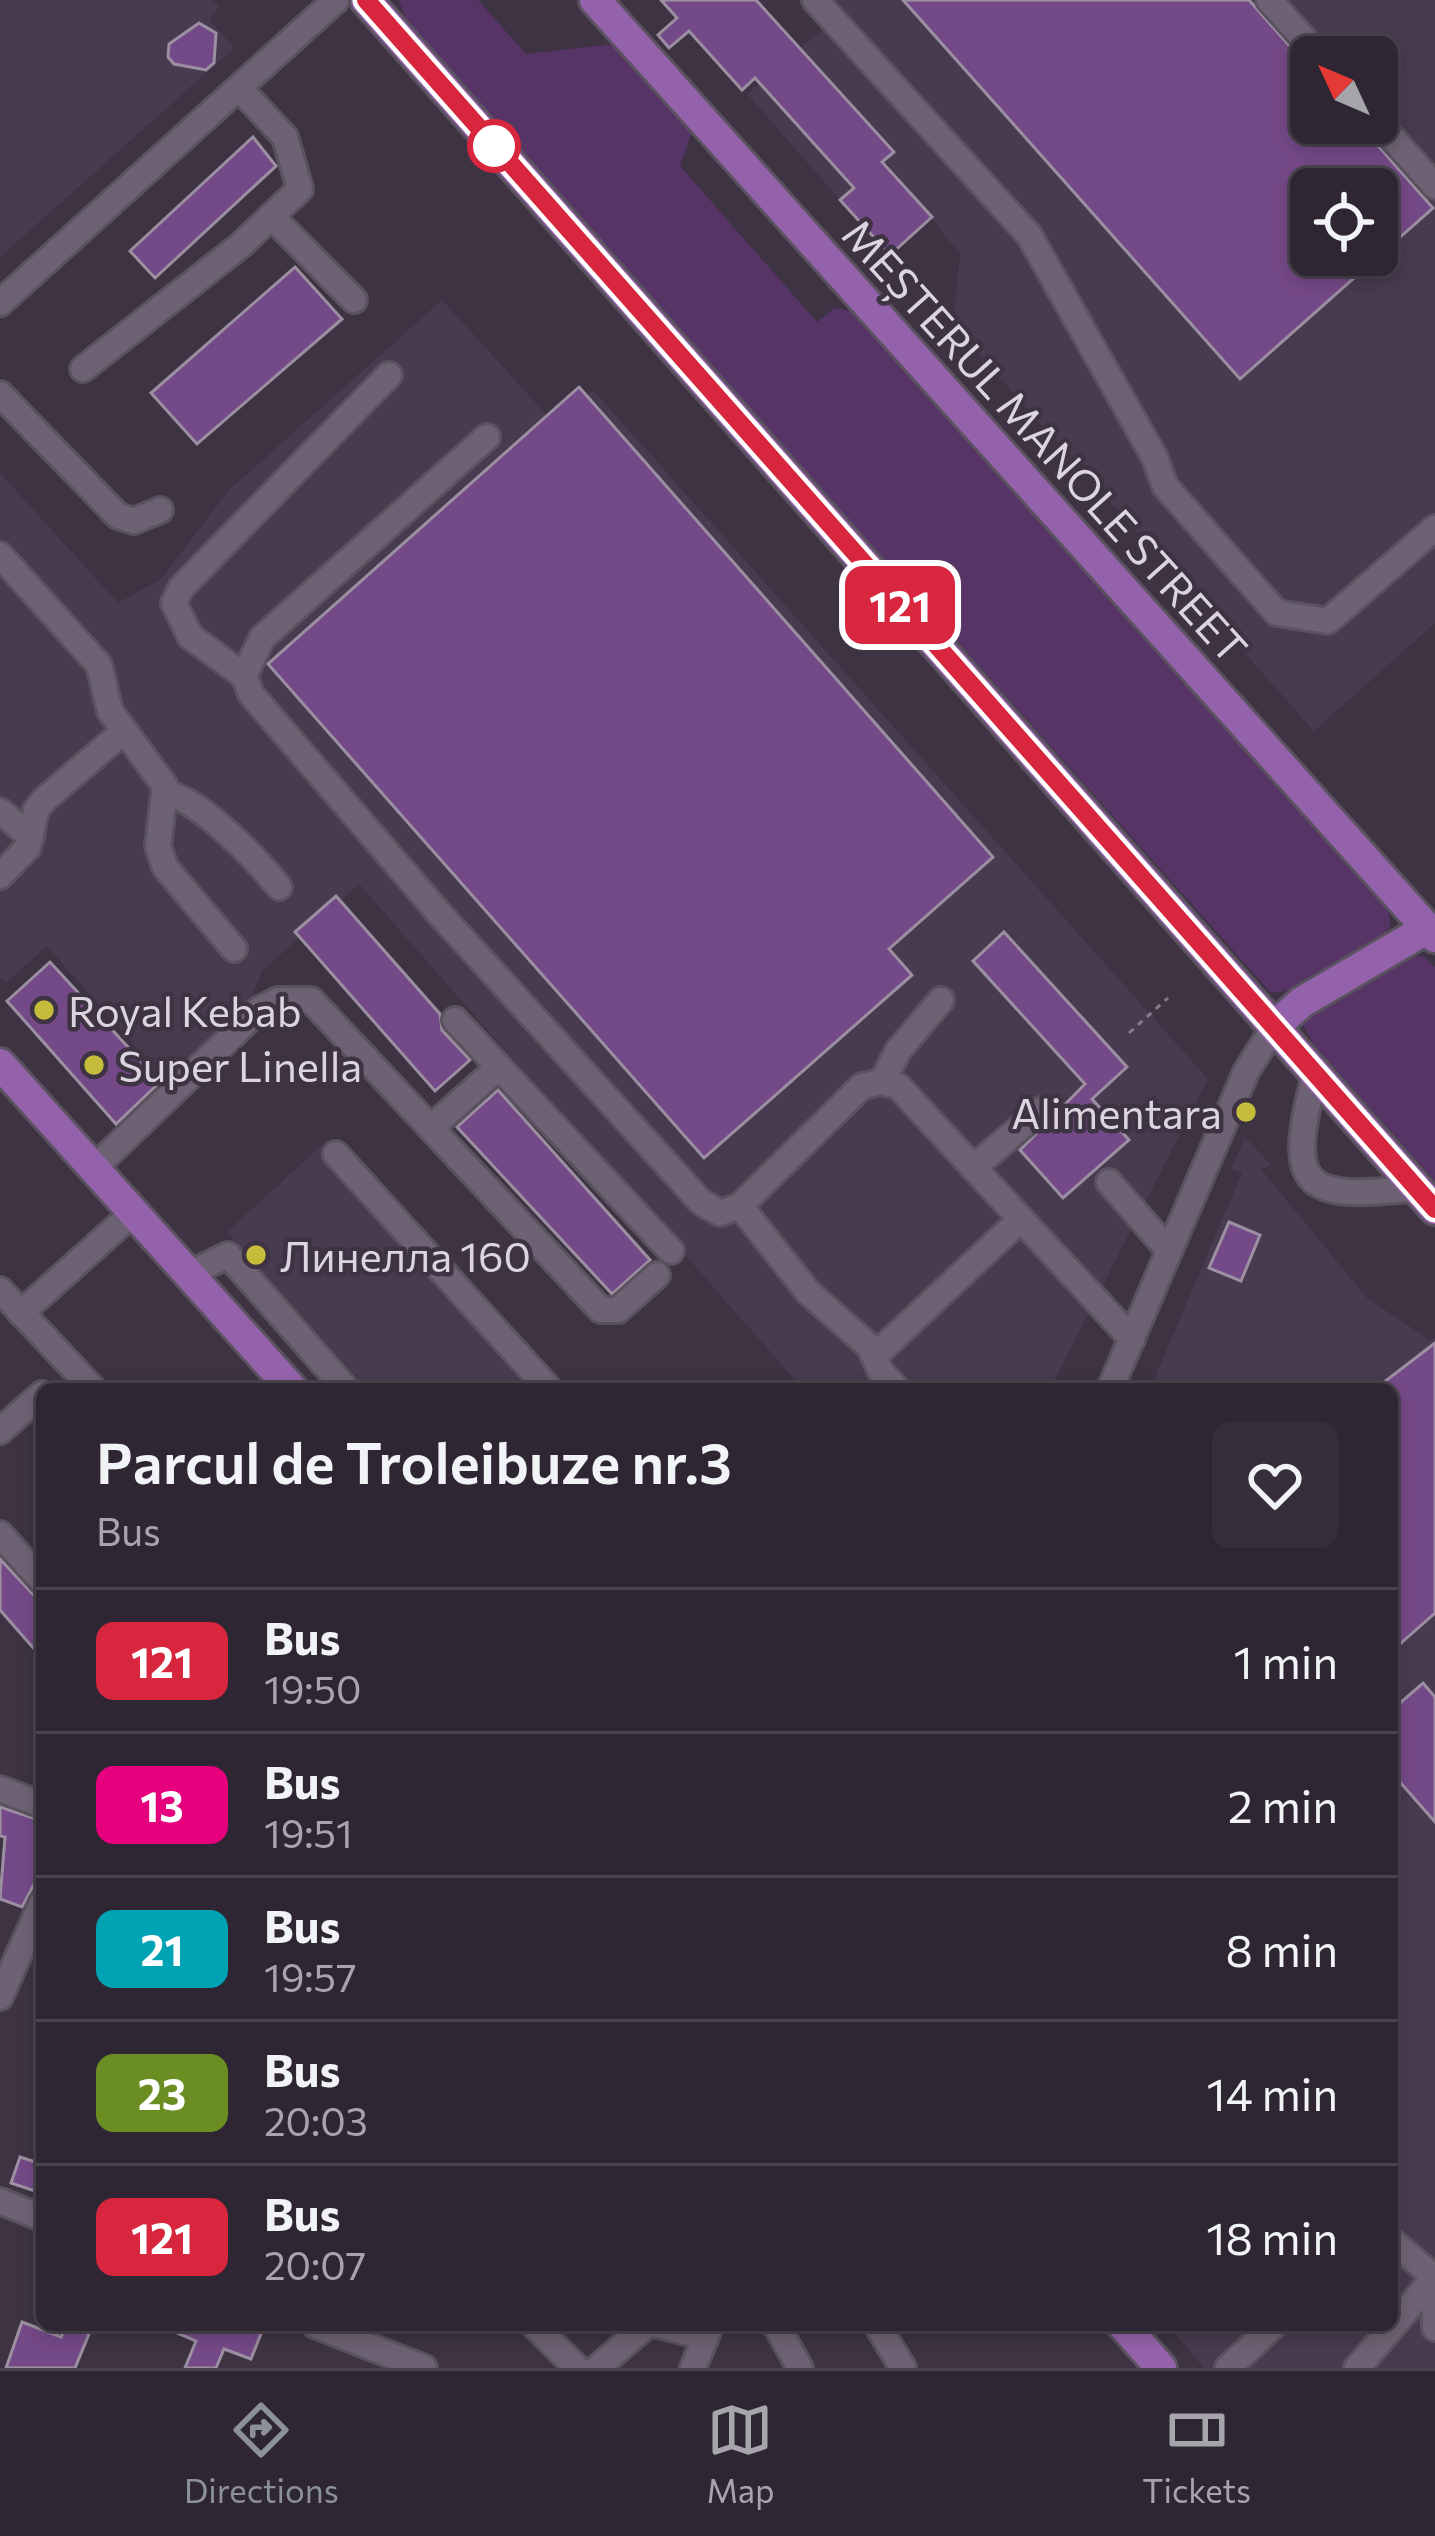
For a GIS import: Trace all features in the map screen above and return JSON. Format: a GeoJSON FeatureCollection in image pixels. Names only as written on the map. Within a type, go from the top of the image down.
{"type":"FeatureCollection","features":[{"type":"Feature","properties":{"kind":"main road"},"geometry":{"type":"LineString","coordinates":[[366,0],[1425,1199]]}},
{"type":"Feature","properties":{"kind":"main road","name":"MEȘTERUL MANOLE STREET"},"geometry":{"type":"LineString","coordinates":[[595,0],[1431,933]]}},
{"type":"Feature","properties":{"kind":"main road"},"geometry":{"type":"LineString","coordinates":[[1274,1027],[1302,1003],[1431,933]]}},
{"type":"Feature","properties":{"kind":"main road"},"geometry":{"type":"LineString","coordinates":[[0,1064],[287,1383]]}},
{"type":"Feature","properties":{"kind":"main road"},"geometry":{"type":"LineString","coordinates":[[1128,2331],[1161,2368]]}},
{"type":"Feature","properties":{"kind":"street"},"geometry":{"type":"LineString","coordinates":[[0,303],[336,0]]}},
{"type":"Feature","properties":{"kind":"street"},"geometry":{"type":"LineString","coordinates":[[815,0],[1029,235],[1155,458],[1166,486],[1277,613],[1328,621],[1435,528]]}},
{"type":"Feature","properties":{"kind":"street"},"geometry":{"type":"LineString","coordinates":[[1269,0],[1301,36]]}},
{"type":"Feature","properties":{"kind":"street"},"geometry":{"type":"LineString","coordinates":[[83,369],[300,189],[300,176],[285,137],[239,88]]}},
{"type":"Feature","properties":{"kind":"street"},"geometry":{"type":"LineString","coordinates":[[1398,144],[1435,186]]}},
{"type":"Feature","properties":{"kind":"street"},"geometry":{"type":"LineString","coordinates":[[272,216],[354,300]]}},
{"type":"Feature","properties":{"kind":"street"},"geometry":{"type":"LineString","coordinates":[[389,375],[182,589],[174,604],[190,636],[244,676],[251,694],[438,912],[701,1202],[719,1213],[740,1206],[862,1086],[883,1082],[898,1086],[1132,1339]]}},
{"type":"Feature","properties":{"kind":"street"},"geometry":{"type":"LineString","coordinates":[[0,394],[118,516],[134,520],[160,510]]}},
{"type":"Feature","properties":{"kind":"street"},"geometry":{"type":"LineString","coordinates":[[244,676],[262,638],[487,437]]}},
{"type":"Feature","properties":{"kind":"street"},"geometry":{"type":"LineString","coordinates":[[0,555],[99,665],[105,698],[165,794],[158,847],[165,867],[235,949]]}},
{"type":"Feature","properties":{"kind":"street"},"geometry":{"type":"LineString","coordinates":[[0,876],[31,837],[44,800],[124,731]]}},
{"type":"Feature","properties":{"kind":"street"},"geometry":{"type":"LineString","coordinates":[[165,794],[185,799],[241,842],[279,887]]}},
{"type":"Feature","properties":{"kind":"street"},"geometry":{"type":"LineString","coordinates":[[0,811],[31,837]]}},
{"type":"Feature","properties":{"kind":"street"},"geometry":{"type":"LineString","coordinates":[[94,1168],[260,1009],[295,997],[311,1000],[602,1310],[618,1310],[657,1275]]}},
{"type":"Feature","properties":{"kind":"street"},"geometry":{"type":"LineString","coordinates":[[883,1082],[898,1051],[941,1000]]}},
{"type":"Feature","properties":{"kind":"street"},"geometry":{"type":"LineString","coordinates":[[455,1020],[670,1251]]}},
{"type":"Feature","properties":{"kind":"street"},"geometry":{"type":"LineString","coordinates":[[1113,1383],[1246,1072],[1274,1027]]}},
{"type":"Feature","properties":{"kind":"street"},"geometry":{"type":"LineString","coordinates":[[432,1127],[499,1067]]}},
{"type":"Feature","properties":{"kind":"street"},"geometry":{"type":"LineString","coordinates":[[1316,1075],[1299,1136],[1300,1159],[1310,1178],[1329,1192],[1425,1199]]}},
{"type":"Feature","properties":{"kind":"street"},"geometry":{"type":"LineString","coordinates":[[974,1168],[1041,1110]]}},
{"type":"Feature","properties":{"kind":"street"},"geometry":{"type":"LineString","coordinates":[[336,1154],[544,1383]]}},
{"type":"Feature","properties":{"kind":"street"},"geometry":{"type":"LineString","coordinates":[[1108,1182],[1169,1251]]}},
{"type":"Feature","properties":{"kind":"street"},"geometry":{"type":"LineString","coordinates":[[740,1206],[808,1292],[870,1347],[891,1383]]}},
{"type":"Feature","properties":{"kind":"street"},"geometry":{"type":"LineString","coordinates":[[21,1313],[134,1213]]}},
{"type":"Feature","properties":{"kind":"street"},"geometry":{"type":"LineString","coordinates":[[870,1347],[894,1343],[1021,1220]]}},
{"type":"Feature","properties":{"kind":"street"},"geometry":{"type":"LineString","coordinates":[[189,1274],[228,1255],[341,1383]]}},
{"type":"Feature","properties":{"kind":"street"},"geometry":{"type":"LineString","coordinates":[[0,1289],[87,1383]]}},
{"type":"Feature","properties":{"kind":"street"},"geometry":{"type":"LineString","coordinates":[[54,1383],[71,1368]]}},
{"type":"Feature","properties":{"kind":"street"},"geometry":{"type":"LineString","coordinates":[[0,1431],[36,1399]]}},
{"type":"Feature","properties":{"kind":"street"},"geometry":{"type":"LineString","coordinates":[[0,1534],[36,1574]]}},
{"type":"Feature","properties":{"kind":"street"},"geometry":{"type":"LineString","coordinates":[[0,1789],[36,1803]]}},
{"type":"Feature","properties":{"kind":"street"},"geometry":{"type":"LineString","coordinates":[[0,1996],[36,1917]]}},
{"type":"Feature","properties":{"kind":"street"},"geometry":{"type":"LineString","coordinates":[[0,2201],[36,2216]]}},
{"type":"Feature","properties":{"kind":"street"},"geometry":{"type":"LineString","coordinates":[[1398,2246],[1434,2278],[1435,2328]]}},
{"type":"Feature","properties":{"kind":"street"},"geometry":{"type":"LineString","coordinates":[[1398,2320],[1434,2278]]}},
{"type":"Feature","properties":{"kind":"street"},"geometry":{"type":"LineString","coordinates":[[330,2331],[424,2368]]}},
{"type":"Feature","properties":{"kind":"street"},"geometry":{"type":"LineString","coordinates":[[540,2331],[577,2368]]}},
{"type":"Feature","properties":{"kind":"street"},"geometry":{"type":"LineString","coordinates":[[597,2368],[640,2331]]}},
{"type":"Feature","properties":{"kind":"street"},"geometry":{"type":"LineString","coordinates":[[669,2331],[704,2350]]}},
{"type":"Feature","properties":{"kind":"street"},"geometry":{"type":"LineString","coordinates":[[779,2331],[800,2368]]}},
{"type":"Feature","properties":{"kind":"street"},"geometry":{"type":"LineString","coordinates":[[881,2331],[903,2368]]}},
{"type":"Feature","properties":{"kind":"street"},"geometry":{"type":"LineString","coordinates":[[1228,2368],[1268,2331]]}},
{"type":"Feature","properties":{"kind":"street"},"geometry":{"type":"LineString","coordinates":[[1357,2368],[1389,2331]]}},
{"type":"Feature","properties":{"kind":"path"},"geometry":{"type":"LineString","coordinates":[[1129,1033],[1168,998]]}},
{"type":"Feature","properties":{"kind":"shaded area"},"geometry":{"type":"Polygon","coordinates":[[[0,0],[213,0],[219,7],[209,19],[234,48],[0,257],[0,0]]]}},
{"type":"Feature","properties":{"kind":"shaded area"},"geometry":{"type":"Polygon","coordinates":[[[399,0],[478,0],[526,54],[613,44],[633,59],[692,132],[680,166],[817,322],[835,308],[855,312],[1386,905],[1391,923],[1384,933],[1356,957],[1317,979],[1270,992],[408,26],[399,0]]]}},
{"type":"Feature","properties":{"kind":"shaded area"},"geometry":{"type":"Polygon","coordinates":[[[827,0],[1435,0],[1435,623],[1314,731],[953,325],[960,254],[887,164],[843,203],[747,94],[839,15],[827,0]]]}},
{"type":"Feature","properties":{"kind":"shaded area"},"geometry":{"type":"Polygon","coordinates":[[[442,300],[555,424],[593,390],[1208,1079],[1053,1383],[798,1383],[359,884],[262,971],[242,1020],[172,1088],[47,946],[6,983],[0,977],[0,473],[118,603],[161,579],[229,490],[442,300]]]}},
{"type":"Feature","properties":{"kind":"shaded area"},"geometry":{"type":"Polygon","coordinates":[[[1406,955],[1424,957],[1435,967],[1435,1181],[1314,1045],[1303,1025],[1307,1014],[1406,955]]]}},
{"type":"Feature","properties":{"kind":"shaded area"},"geometry":{"type":"Polygon","coordinates":[[[1245,1137],[1272,1166],[1261,1169],[1367,1298],[1430,1340],[1435,1337],[1435,2368],[1204,2368],[1173,2331],[1398,2331],[1398,1383],[1153,1383],[1242,1173],[1231,1169],[1245,1137]]]}},
{"type":"Feature","properties":{"kind":"shaded area"},"geometry":{"type":"Polygon","coordinates":[[[327,1140],[552,1383],[362,1383],[227,1232],[327,1140]]]}},
{"type":"Feature","properties":{"kind":"building"},"geometry":{"type":"Polygon","coordinates":[[[661,0],[756,0],[894,152],[882,162],[932,217],[890,255],[840,200],[854,188],[755,78],[742,90],[689,31],[669,48],[658,35],[677,18],[661,0]]]}},
{"type":"Feature","properties":{"kind":"building"},"geometry":{"type":"Polygon","coordinates":[[[903,0],[1249,0],[1290,46],[1290,144],[1377,144],[1398,168],[1290,168],[1290,276],[1356,276],[1240,379],[903,0]]]}},
{"type":"Feature","properties":{"kind":"building"},"geometry":{"type":"Polygon","coordinates":[[[199,23],[216,33],[214,63],[206,70],[174,64],[168,57],[169,44],[199,23]]]}},
{"type":"Feature","properties":{"kind":"building"},"geometry":{"type":"Polygon","coordinates":[[[253,137],[276,166],[155,278],[130,251],[253,137]]]}},
{"type":"Feature","properties":{"kind":"building"},"geometry":{"type":"Polygon","coordinates":[[[1398,168],[1433,208],[1398,239],[1398,168]]]}},
{"type":"Feature","properties":{"kind":"building"},"geometry":{"type":"Polygon","coordinates":[[[295,267],[342,319],[197,444],[151,393],[295,267]]]}},
{"type":"Feature","properties":{"kind":"building"},"geometry":{"type":"Polygon","coordinates":[[[579,387],[993,857],[889,949],[912,975],[704,1158],[268,664],[579,387]]]}},
{"type":"Feature","properties":{"kind":"building"},"geometry":{"type":"Polygon","coordinates":[[[336,896],[440,1014],[442,1030],[470,1060],[435,1091],[295,932],[336,896]]]}},
{"type":"Feature","properties":{"kind":"building"},"geometry":{"type":"Polygon","coordinates":[[[1004,932],[1127,1067],[1092,1099],[1129,1140],[1063,1198],[1020,1150],[1085,1084],[973,961],[1004,932]]]}},
{"type":"Feature","properties":{"kind":"building"},"geometry":{"type":"Polygon","coordinates":[[[50,962],[160,1082],[116,1124],[7,1001],[50,962]]]}},
{"type":"Feature","properties":{"kind":"building"},"geometry":{"type":"Polygon","coordinates":[[[498,1090],[650,1260],[612,1294],[457,1127],[498,1090]]]}},
{"type":"Feature","properties":{"kind":"building"},"geometry":{"type":"Polygon","coordinates":[[[1229,1222],[1260,1235],[1241,1281],[1209,1268],[1229,1222]]]}},
{"type":"Feature","properties":{"kind":"building"},"geometry":{"type":"Polygon","coordinates":[[[1435,1343],[1435,1613],[1398,1646],[1398,1383],[1383,1383],[1435,1343]]]}},
{"type":"Feature","properties":{"kind":"building"},"geometry":{"type":"Polygon","coordinates":[[[0,1559],[36,1598],[36,1651],[0,1610],[0,1559]]]}},
{"type":"Feature","properties":{"kind":"building"},"geometry":{"type":"Polygon","coordinates":[[[1423,1683],[1435,1697],[1435,1822],[1398,1780],[1398,1705],[1423,1683]]]}},
{"type":"Feature","properties":{"kind":"building"},"geometry":{"type":"Polygon","coordinates":[[[0,1807],[36,1819],[36,1880],[22,1907],[0,1899],[5,1837],[0,1836],[0,1807]]]}},
{"type":"Feature","properties":{"kind":"building"},"geometry":{"type":"Polygon","coordinates":[[[20,2157],[36,2162],[36,2191],[11,2183],[20,2157]]]}},
{"type":"Feature","properties":{"kind":"building"},"geometry":{"type":"Polygon","coordinates":[[[22,2322],[61,2337],[64,2331],[89,2334],[75,2368],[6,2368],[22,2322]]]}},
{"type":"Feature","properties":{"kind":"building"},"geometry":{"type":"Polygon","coordinates":[[[173,2331],[262,2331],[251,2359],[224,2349],[216,2368],[185,2368],[196,2341],[173,2331]]]}},
{"type":"Feature","properties":{"kind":"bus line","name":"121"},"geometry":{"type":"LineString","coordinates":[[366,0],[1435,1209]]}},
{"type":"Feature","properties":{"kind":"place","name":"Royal Kebab"},"geometry":{"type":"Point","coordinates":[44,1010]}},
{"type":"Feature","properties":{"kind":"place","name":"Super Linella"},"geometry":{"type":"Point","coordinates":[94,1065]}},
{"type":"Feature","properties":{"kind":"place","name":"Alimentara"},"geometry":{"type":"Point","coordinates":[1246,1112]}},
{"type":"Feature","properties":{"kind":"place","name":"Линелла 160"},"geometry":{"type":"Point","coordinates":[256,1255]}}]}
